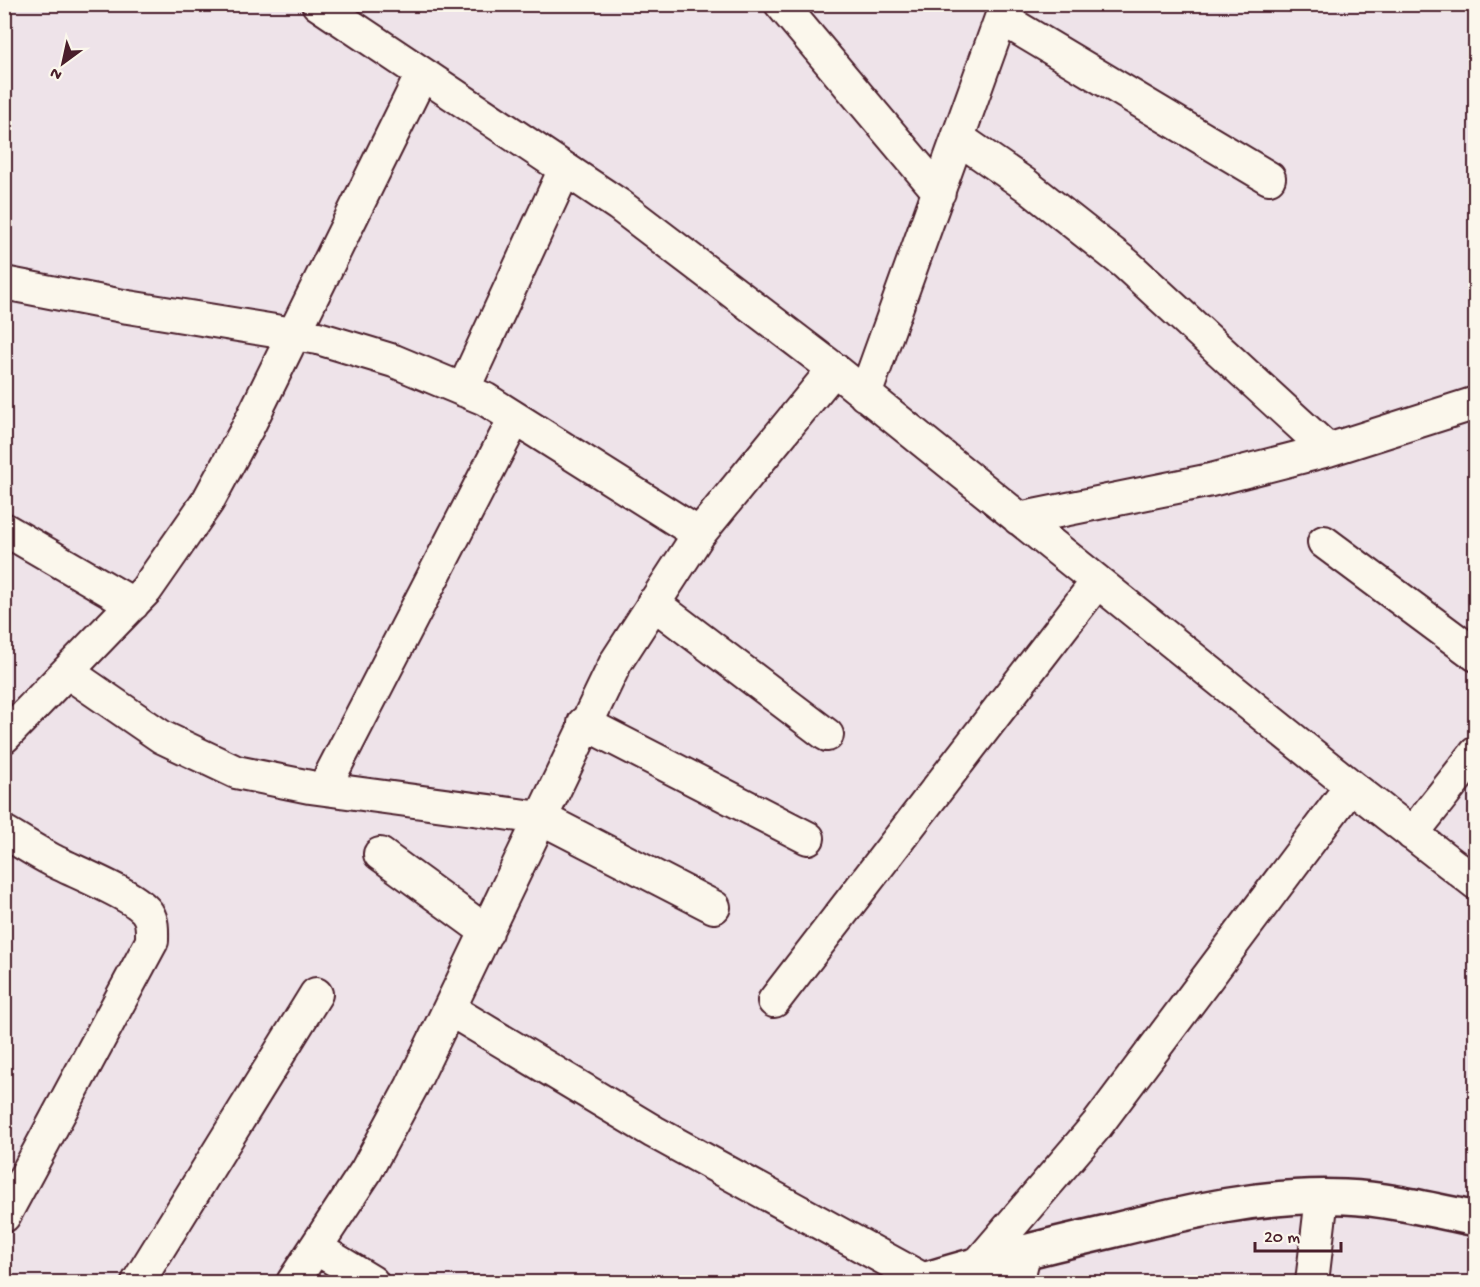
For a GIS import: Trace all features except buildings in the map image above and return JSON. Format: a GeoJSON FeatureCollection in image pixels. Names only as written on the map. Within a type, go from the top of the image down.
{"type":"FeatureCollection","features":[{"type":"Feature","properties":{"kind":"street"},"geometry":{"type":"LineString","coordinates":[[318,4],[619,205],[834,369],[1351,786],[1476,883]]}},
{"type":"Feature","properties":{"kind":"street"},"geometry":{"type":"LineString","coordinates":[[781,4],[939,192]]}},
{"type":"Feature","properties":{"kind":"street"},"geometry":{"type":"LineString","coordinates":[[865,395],[1004,11],[1269,178]]}},
{"type":"Feature","properties":{"kind":"street"},"geometry":{"type":"LineString","coordinates":[[4,737],[69,673],[133,604],[177,549],[208,501],[247,429],[422,74]]}},
{"type":"Feature","properties":{"kind":"street"},"geometry":{"type":"LineString","coordinates":[[958,138],[1026,185],[1126,264],[1328,450]]}},
{"type":"Feature","properties":{"kind":"street"},"geometry":{"type":"LineString","coordinates":[[463,390],[565,170]]}},
{"type":"Feature","properties":{"kind":"street"},"geometry":{"type":"LineString","coordinates":[[4,283],[128,307],[318,338],[394,361],[485,399],[699,534]]}},
{"type":"Feature","properties":{"kind":"street"},"geometry":{"type":"LineString","coordinates":[[292,1282],[366,1171],[487,932],[584,723],[616,662],[699,534],[834,369]]}},
{"type":"Feature","properties":{"kind":"street"},"geometry":{"type":"LineString","coordinates":[[1019,519],[1211,480],[1328,450],[1476,403]]}},
{"type":"Feature","properties":{"kind":"street"},"geometry":{"type":"LineString","coordinates":[[324,788],[515,418]]}},
{"type":"Feature","properties":{"kind":"street"},"geometry":{"type":"LineString","coordinates":[[4,529],[133,604]]}},
{"type":"Feature","properties":{"kind":"street"},"geometry":{"type":"LineString","coordinates":[[1324,542],[1476,655]]}},
{"type":"Feature","properties":{"kind":"street"},"geometry":{"type":"LineString","coordinates":[[774,1001],[1097,582]]}},
{"type":"Feature","properties":{"kind":"street"},"geometry":{"type":"LineString","coordinates":[[653,603],[826,735]]}},
{"type":"Feature","properties":{"kind":"street"},"geometry":{"type":"LineString","coordinates":[[69,673],[162,737],[236,772],[264,779],[541,818],[714,907]]}},
{"type":"Feature","properties":{"kind":"street"},"geometry":{"type":"LineString","coordinates":[[584,723],[808,838]]}},
{"type":"Feature","properties":{"kind":"street"},"geometry":{"type":"LineString","coordinates":[[1412,834],[1476,753]]}},
{"type":"Feature","properties":{"kind":"street"},"geometry":{"type":"LineString","coordinates":[[979,1263],[1097,1125],[1351,786]]}},
{"type":"Feature","properties":{"kind":"street"},"geometry":{"type":"LineString","coordinates":[[4,831],[50,859],[119,892],[147,912],[152,924],[152,941],[4,1216]]}},
{"type":"Feature","properties":{"kind":"street"},"geometry":{"type":"LineString","coordinates":[[380,854],[487,932]]}},
{"type":"Feature","properties":{"kind":"street"},"geometry":{"type":"LineString","coordinates":[[138,1282],[316,994]]}},
{"type":"Feature","properties":{"kind":"street"},"geometry":{"type":"LineString","coordinates":[[449,1009],[654,1132],[920,1281],[1025,1251],[1198,1210],[1277,1198],[1345,1197],[1410,1204],[1476,1219]]}},
{"type":"Feature","properties":{"kind":"street"},"geometry":{"type":"LineString","coordinates":[[1312,1282],[1322,1197]]}},
{"type":"Feature","properties":{"kind":"street"},"geometry":{"type":"LineString","coordinates":[[316,1248],[372,1282]]}},
{"type":"Feature","properties":{"kind":"street"},"geometry":{"type":"LineString","coordinates":[[1017,1282],[1025,1251]]}}]}
